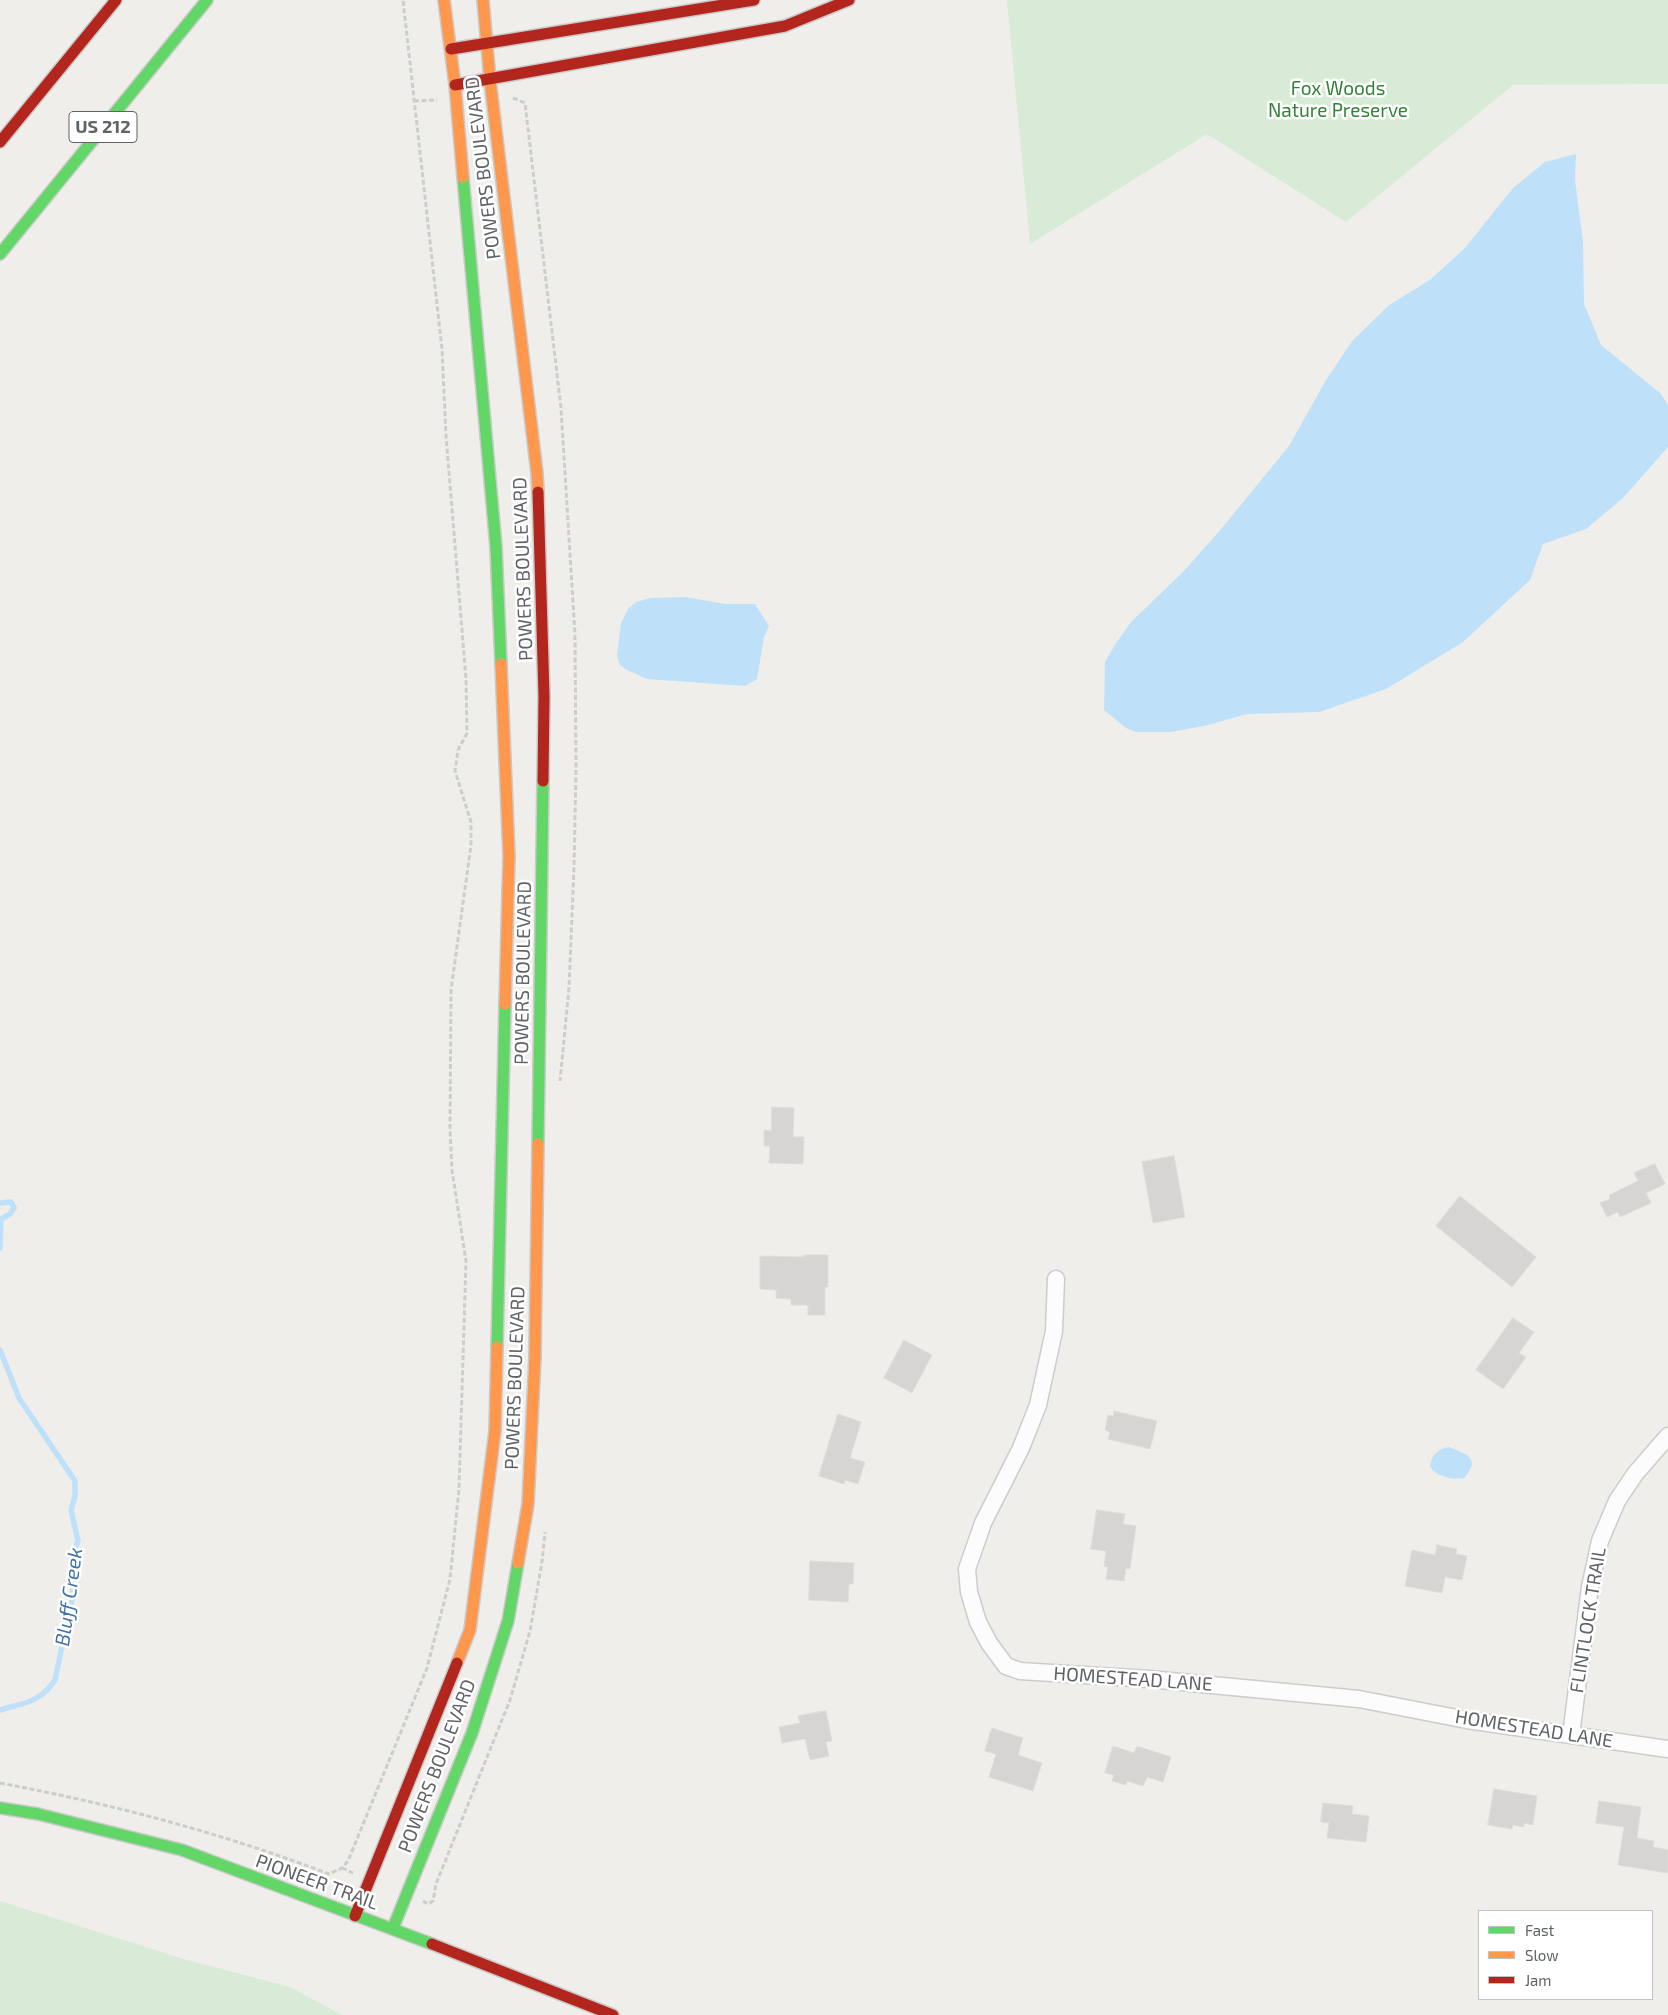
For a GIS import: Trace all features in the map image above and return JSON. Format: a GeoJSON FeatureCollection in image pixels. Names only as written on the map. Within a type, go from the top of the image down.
{"type":"FeatureCollection","features":[{"type":"Feature","properties":{"kind":"main road"},"geometry":{"type":"LineString","coordinates":[[0,142],[116,0]]}},
{"type":"Feature","properties":{"kind":"main road","name":"US 212"},"geometry":{"type":"LineString","coordinates":[[0,254],[207,0]]}},
{"type":"Feature","properties":{"kind":"main road","name":"POWERS BOULEVARD"},"geometry":{"type":"LineString","coordinates":[[355,1916],[470,1630],[496,1431],[510,856],[496,548],[455,84],[444,0]]}},
{"type":"Feature","properties":{"kind":"main road","name":"POWERS BOULEVARD"},"geometry":{"type":"LineString","coordinates":[[393,1928],[472,1733],[508,1621],[528,1504],[535,1358],[544,696],[537,472],[482,0]]}},
{"type":"Feature","properties":{"kind":"main road"},"geometry":{"type":"LineString","coordinates":[[451,50],[754,0]]}},
{"type":"Feature","properties":{"kind":"main road"},"geometry":{"type":"LineString","coordinates":[[455,84],[490,80],[785,26],[849,0]]}},
{"type":"Feature","properties":{"kind":"main road","name":"PIONEER TRAIL"},"geometry":{"type":"LineString","coordinates":[[0,1808],[38,1814],[182,1850],[355,1916],[393,1928],[613,2015]]}},
{"type":"Feature","properties":{"kind":"street","name":"HOMESTEAD LANE"},"geometry":{"type":"LineString","coordinates":[[1056,1279],[1054,1331],[1038,1405],[1021,1448],[983,1523],[967,1569],[969,1592],[978,1622],[989,1643],[1006,1666],[1020,1671],[1148,1679],[1359,1699],[1467,1720],[1668,1749]]}},
{"type":"Feature","properties":{"kind":"street","name":"FLINTLOCK TRAIL"},"geometry":{"type":"LineString","coordinates":[[1571,1735],[1590,1587],[1600,1541],[1617,1501],[1635,1474],[1668,1436]]}},
{"type":"Feature","properties":{"kind":"path"},"geometry":{"type":"LineString","coordinates":[[342,1868],[348,1861],[427,1668],[450,1579],[459,1489],[466,1261],[452,1170],[450,1129],[451,990],[471,845],[471,822],[455,771],[458,750],[467,733],[466,679],[446,436],[442,349],[403,0]]}},
{"type":"Feature","properties":{"kind":"green space","name":"Fox Woods Nature Preserve"},"geometry":{"type":"Polygon","coordinates":[[[1007,0],[1668,0],[1668,84],[1513,85],[1346,222],[1207,134],[1030,244],[1007,0]]]}},
{"type":"Feature","properties":{"kind":"green space"},"geometry":{"type":"Polygon","coordinates":[[[0,1901],[187,1960],[290,1987],[342,2015],[0,2015],[0,1901]]]}},
{"type":"Feature","properties":{"kind":"water"},"geometry":{"type":"Polygon","coordinates":[[[1576,154],[1575,180],[1583,242],[1584,304],[1601,345],[1660,393],[1668,405],[1668,447],[1623,498],[1586,529],[1543,544],[1530,580],[1463,642],[1386,689],[1319,712],[1247,714],[1208,725],[1171,732],[1136,732],[1126,728],[1104,710],[1105,662],[1132,621],[1183,572],[1222,528],[1289,446],[1326,380],[1352,341],[1388,306],[1431,279],[1465,248],[1513,188],[1545,162],[1576,154]]]}},
{"type":"Feature","properties":{"kind":"water"},"geometry":{"type":"Polygon","coordinates":[[[685,597],[726,604],[755,604],[769,626],[764,637],[757,679],[745,686],[647,679],[620,665],[617,656],[621,623],[628,609],[636,602],[650,598],[685,597]]]}},
{"type":"Feature","properties":{"kind":"water"},"geometry":{"type":"Polygon","coordinates":[[[1449,1447],[1466,1455],[1472,1461],[1472,1466],[1464,1478],[1446,1477],[1430,1467],[1435,1454],[1441,1449],[1449,1447]]]}},
{"type":"Feature","properties":{"kind":"building"},"geometry":{"type":"Polygon","coordinates":[[[772,1107],[794,1108],[793,1137],[804,1137],[803,1164],[769,1163],[770,1146],[764,1146],[764,1130],[771,1131],[772,1107]]]}},
{"type":"Feature","properties":{"kind":"building"},"geometry":{"type":"Polygon","coordinates":[[[1174,1156],[1185,1217],[1153,1223],[1142,1162],[1174,1156]]]}},
{"type":"Feature","properties":{"kind":"building"},"geometry":{"type":"Polygon","coordinates":[[[1655,1164],[1665,1184],[1646,1193],[1651,1203],[1620,1217],[1618,1212],[1607,1217],[1600,1203],[1610,1199],[1609,1195],[1638,1181],[1634,1173],[1655,1164]]]}},
{"type":"Feature","properties":{"kind":"building"},"geometry":{"type":"Polygon","coordinates":[[[1460,1196],[1536,1257],[1512,1287],[1436,1226],[1460,1196]]]}},
{"type":"Feature","properties":{"kind":"building"},"geometry":{"type":"Polygon","coordinates":[[[804,1255],[828,1255],[828,1287],[825,1287],[825,1315],[808,1315],[808,1305],[791,1305],[791,1299],[776,1298],[776,1290],[760,1289],[760,1256],[804,1257],[804,1255]]]}},
{"type":"Feature","properties":{"kind":"building"},"geometry":{"type":"Polygon","coordinates":[[[1513,1318],[1534,1332],[1519,1353],[1526,1357],[1503,1389],[1476,1370],[1513,1318]]]}},
{"type":"Feature","properties":{"kind":"building"},"geometry":{"type":"Polygon","coordinates":[[[904,1340],[932,1355],[912,1393],[884,1378],[904,1340]]]}},
{"type":"Feature","properties":{"kind":"building"},"geometry":{"type":"Polygon","coordinates":[[[1114,1411],[1157,1421],[1150,1449],[1108,1439],[1110,1432],[1105,1430],[1108,1415],[1113,1416],[1114,1411]]]}},
{"type":"Feature","properties":{"kind":"building"},"geometry":{"type":"Polygon","coordinates":[[[838,1414],[861,1422],[850,1458],[865,1462],[858,1484],[845,1480],[844,1484],[819,1476],[838,1414]]]}},
{"type":"Feature","properties":{"kind":"building"},"geometry":{"type":"Polygon","coordinates":[[[1097,1510],[1125,1514],[1123,1524],[1136,1526],[1130,1569],[1126,1568],[1124,1581],[1106,1579],[1108,1567],[1104,1566],[1106,1551],[1091,1549],[1097,1510]]]}},
{"type":"Feature","properties":{"kind":"building"},"geometry":{"type":"Polygon","coordinates":[[[1437,1545],[1457,1549],[1456,1554],[1467,1556],[1462,1580],[1445,1577],[1442,1593],[1405,1586],[1412,1550],[1435,1555],[1437,1545]]]}},
{"type":"Feature","properties":{"kind":"building"},"geometry":{"type":"Polygon","coordinates":[[[810,1561],[854,1563],[853,1584],[849,1584],[848,1602],[809,1600],[810,1561]]]}},
{"type":"Feature","properties":{"kind":"building"},"geometry":{"type":"Polygon","coordinates":[[[826,1711],[832,1741],[826,1742],[829,1756],[810,1760],[805,1739],[782,1743],[779,1727],[800,1723],[798,1716],[826,1711]]]}},
{"type":"Feature","properties":{"kind":"building"},"geometry":{"type":"Polygon","coordinates":[[[992,1728],[1023,1738],[1018,1755],[1042,1763],[1033,1791],[989,1777],[996,1754],[985,1751],[992,1728]]]}},
{"type":"Feature","properties":{"kind":"building"},"geometry":{"type":"Polygon","coordinates":[[[1113,1746],[1134,1753],[1137,1746],[1171,1757],[1163,1782],[1147,1777],[1143,1786],[1127,1781],[1126,1785],[1112,1781],[1114,1775],[1105,1773],[1113,1746]]]}},
{"type":"Feature","properties":{"kind":"building"},"geometry":{"type":"Polygon","coordinates":[[[1494,1789],[1537,1796],[1533,1825],[1524,1823],[1524,1827],[1513,1825],[1512,1829],[1488,1825],[1494,1789]]]}},
{"type":"Feature","properties":{"kind":"building"},"geometry":{"type":"Polygon","coordinates":[[[1599,1801],[1641,1807],[1637,1838],[1654,1841],[1653,1847],[1668,1850],[1668,1873],[1618,1865],[1624,1827],[1596,1823],[1599,1801]]]}},
{"type":"Feature","properties":{"kind":"building"},"geometry":{"type":"Polygon","coordinates":[[[1323,1803],[1353,1806],[1352,1814],[1369,1816],[1366,1842],[1327,1838],[1329,1823],[1321,1822],[1323,1803]]]}},
{"type":"Feature","properties":{"kind":"waterway","name":"Bluff Creek"},"geometry":{"type":"LineString","coordinates":[[0,1203],[11,1202],[14,1208],[10,1214],[1,1219],[0,1248]]}},
{"type":"Feature","properties":{"kind":"waterway","name":"Bluff Creek"},"geometry":{"type":"LineString","coordinates":[[0,1350],[19,1398],[75,1481],[75,1496],[71,1510],[78,1541],[72,1558],[73,1594],[55,1680],[44,1693],[31,1701],[0,1710]]}},
{"type":"Feature","properties":{"kind":"traffic: fast"},"geometry":{"type":"LineString","coordinates":[[0,254],[207,0]]}},
{"type":"Feature","properties":{"kind":"traffic: fast"},"geometry":{"type":"LineString","coordinates":[[463,177],[496,547],[501,664]]}},
{"type":"Feature","properties":{"kind":"traffic: fast"},"geometry":{"type":"LineString","coordinates":[[538,1144],[543,781]]}},
{"type":"Feature","properties":{"kind":"traffic: fast"},"geometry":{"type":"LineString","coordinates":[[497,1347],[505,1004]]}},
{"type":"Feature","properties":{"kind":"traffic: fast"},"geometry":{"type":"LineString","coordinates":[[393,1928],[472,1733],[508,1621],[518,1563]]}},
{"type":"Feature","properties":{"kind":"traffic: fast"},"geometry":{"type":"LineString","coordinates":[[0,1808],[38,1814],[182,1850],[432,1944]]}},
{"type":"Feature","properties":{"kind":"traffic: slow"},"geometry":{"type":"LineString","coordinates":[[444,0],[455,85],[463,177]]}},
{"type":"Feature","properties":{"kind":"traffic: slow"},"geometry":{"type":"LineString","coordinates":[[483,0],[490,80],[538,492]]}},
{"type":"Feature","properties":{"kind":"traffic: slow"},"geometry":{"type":"LineString","coordinates":[[501,664],[509,856],[505,1004]]}},
{"type":"Feature","properties":{"kind":"traffic: slow"},"geometry":{"type":"LineString","coordinates":[[518,1563],[528,1504],[535,1357],[538,1144]]}},
{"type":"Feature","properties":{"kind":"traffic: slow"},"geometry":{"type":"LineString","coordinates":[[457,1663],[470,1630],[495,1431],[497,1347]]}},
{"type":"Feature","properties":{"kind":"traffic: jam"},"geometry":{"type":"LineString","coordinates":[[0,142],[116,0]]}},
{"type":"Feature","properties":{"kind":"traffic: jam"},"geometry":{"type":"LineString","coordinates":[[451,49],[754,0]]}},
{"type":"Feature","properties":{"kind":"traffic: jam"},"geometry":{"type":"LineString","coordinates":[[455,85],[785,26],[849,0]]}},
{"type":"Feature","properties":{"kind":"traffic: jam"},"geometry":{"type":"LineString","coordinates":[[538,492],[544,696],[543,781]]}},
{"type":"Feature","properties":{"kind":"traffic: jam"},"geometry":{"type":"LineString","coordinates":[[355,1916],[457,1663]]}},
{"type":"Feature","properties":{"kind":"traffic: jam"},"geometry":{"type":"LineString","coordinates":[[432,1944],[613,2015]]}}]}
